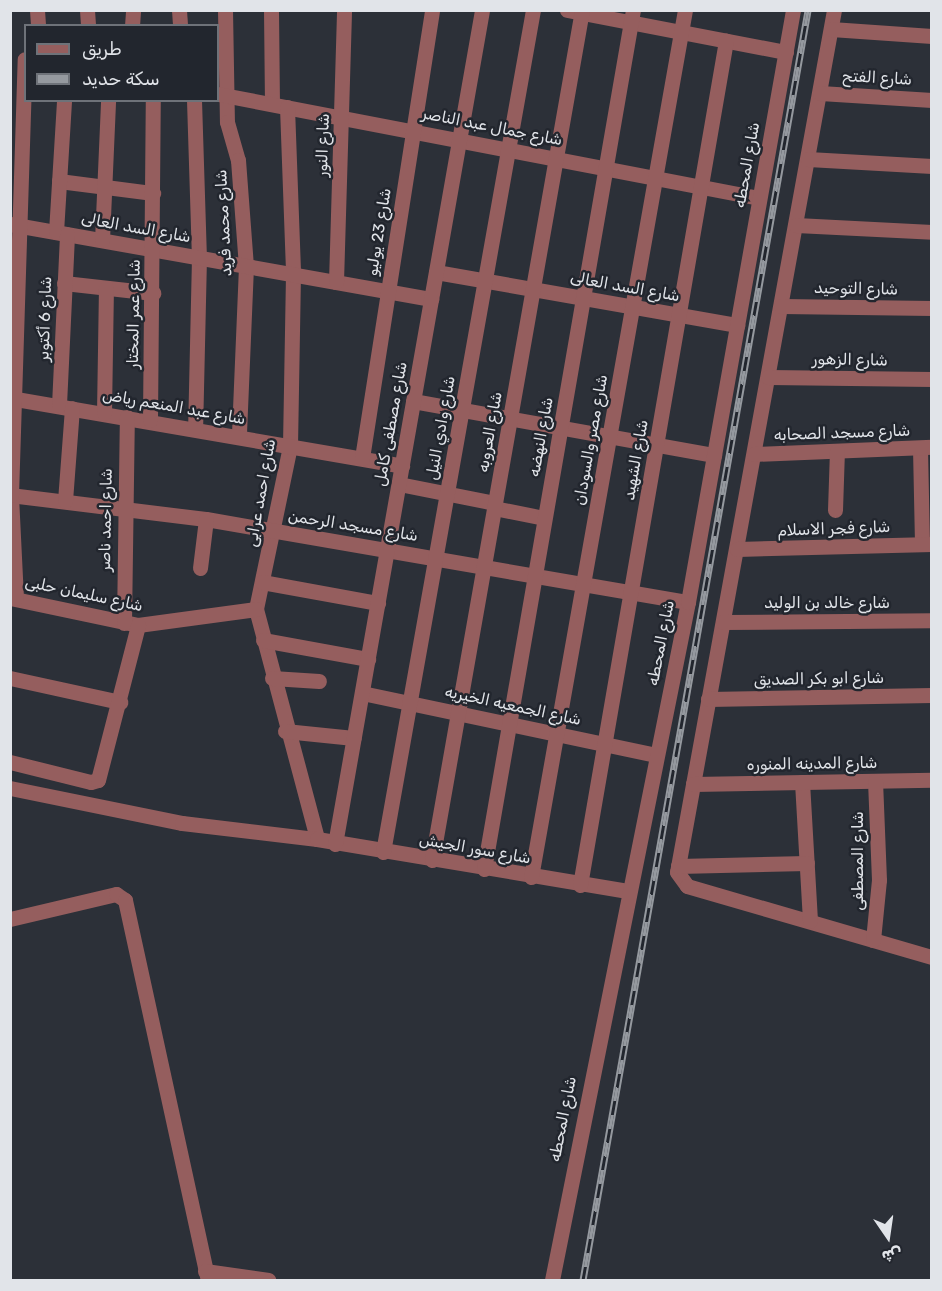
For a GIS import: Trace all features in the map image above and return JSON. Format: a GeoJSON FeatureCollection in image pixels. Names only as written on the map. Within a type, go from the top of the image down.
{"type":"FeatureCollection","features":[{"type":"Feature","properties":{"kind":"street","name":"شارع محمد فريد"},"geometry":{"type":"LineString","coordinates":[[225,10],[221,95],[228,130],[238,160],[246,266],[239,436]]}},
{"type":"Feature","properties":{"kind":"street","name":"شارع احمد عرابى"},"geometry":{"type":"LineString","coordinates":[[271,10],[293,274],[290,446],[274,532],[256,609],[285,731],[316,839]]}},
{"type":"Feature","properties":{"kind":"street","name":"شارع النور"},"geometry":{"type":"LineString","coordinates":[[336,282],[343,117],[344,10]]}},
{"type":"Feature","properties":{"kind":"street","name":"شارع 23 يوليو"},"geometry":{"type":"LineString","coordinates":[[362,458],[432,10]]}},
{"type":"Feature","properties":{"kind":"street","name":"شارع مصطفى كامل"},"geometry":{"type":"LineString","coordinates":[[335,844],[482,10]]}},
{"type":"Feature","properties":{"kind":"street","name":"شارع وادي النيل"},"geometry":{"type":"LineString","coordinates":[[383,852],[533,10]]}},
{"type":"Feature","properties":{"kind":"street","name":"شارع مصر والسودان"},"geometry":{"type":"LineString","coordinates":[[531,877],[685,10]]}},
{"type":"Feature","properties":{"kind":"street","name":"شارع المحطه"},"geometry":{"type":"LineString","coordinates":[[552,1281],[628,891],[688,602],[793,10]]}},
{"type":"Feature","properties":{"kind":"street"},"geometry":{"type":"LineString","coordinates":[[834,10],[678,866],[682,884],[932,957]]}},
{"type":"Feature","properties":{"kind":"street"},"geometry":{"type":"LineString","coordinates":[[577,12],[632,17],[681,33],[786,52]]}},
{"type":"Feature","properties":{"kind":"street","name":"شارع العروبه"},"geometry":{"type":"LineString","coordinates":[[432,860],[556,158],[577,12]]}},
{"type":"Feature","properties":{"kind":"street","name":"شارع النهضه"},"geometry":{"type":"LineString","coordinates":[[484,869],[632,17]]}},
{"type":"Feature","properties":{"kind":"street"},"geometry":{"type":"LineString","coordinates":[[831,29],[932,36]]}},
{"type":"Feature","properties":{"kind":"street","name":"شارع الشهيد"},"geometry":{"type":"LineString","coordinates":[[580,885],[726,41]]}},
{"type":"Feature","properties":{"kind":"street"},"geometry":{"type":"LineString","coordinates":[[13,598],[11,495],[15,225],[24,76]]}},
{"type":"Feature","properties":{"kind":"street","name":"شارع الفتح"},"geometry":{"type":"LineString","coordinates":[[820,93],[932,100]]}},
{"type":"Feature","properties":{"kind":"street","name":"شارع جمال عبد الناصر"},"geometry":{"type":"LineString","coordinates":[[221,95],[759,198]]}},
{"type":"Feature","properties":{"kind":"street","name":"شارع 6 أكتوبر"},"geometry":{"type":"LineString","coordinates":[[64,102],[59,181],[64,283],[65,501]]}},
{"type":"Feature","properties":{"kind":"street"},"geometry":{"type":"LineString","coordinates":[[102,240],[108,102]]}},
{"type":"Feature","properties":{"kind":"street","name":"شارع عمر المختار"},"geometry":{"type":"LineString","coordinates":[[150,420],[154,249],[153,102]]}},
{"type":"Feature","properties":{"kind":"street"},"geometry":{"type":"LineString","coordinates":[[194,102],[199,257],[195,428]]}},
{"type":"Feature","properties":{"kind":"street"},"geometry":{"type":"LineString","coordinates":[[808,159],[932,166]]}},
{"type":"Feature","properties":{"kind":"street"},"geometry":{"type":"LineString","coordinates":[[59,181],[153,193]]}},
{"type":"Feature","properties":{"kind":"street","name":"شارع السد العالى"},"geometry":{"type":"LineString","coordinates":[[15,225],[431,299]]}},
{"type":"Feature","properties":{"kind":"street"},"geometry":{"type":"LineString","coordinates":[[796,225],[932,232]]}},
{"type":"Feature","properties":{"kind":"street","name":"شارع السد العالى"},"geometry":{"type":"LineString","coordinates":[[436,272],[737,325]]}},
{"type":"Feature","properties":{"kind":"street"},"geometry":{"type":"LineString","coordinates":[[64,283],[153,293]]}},
{"type":"Feature","properties":{"kind":"street"},"geometry":{"type":"LineString","coordinates":[[104,413],[106,288]]}},
{"type":"Feature","properties":{"kind":"street","name":"شارع التوحيد"},"geometry":{"type":"LineString","coordinates":[[781,306],[932,308]]}},
{"type":"Feature","properties":{"kind":"street","name":"شارع الزهور"},"geometry":{"type":"LineString","coordinates":[[768,377],[932,379]]}},
{"type":"Feature","properties":{"kind":"street","name":"شارع عبد المنعم رياض"},"geometry":{"type":"LineString","coordinates":[[12,398],[150,420],[402,466]]}},
{"type":"Feature","properties":{"kind":"street"},"geometry":{"type":"LineString","coordinates":[[413,400],[714,455]]}},
{"type":"Feature","properties":{"kind":"street","name":"شارع احمد ناصر"},"geometry":{"type":"LineString","coordinates":[[10,762],[91,782],[100,776],[120,702],[131,624],[123,508],[127,417]]}},
{"type":"Feature","properties":{"kind":"street"},"geometry":{"type":"LineString","coordinates":[[926,447],[927,544]]}},
{"type":"Feature","properties":{"kind":"street","name":"شارع مسجد الصحابه"},"geometry":{"type":"LineString","coordinates":[[754,454],[926,447]]}},
{"type":"Feature","properties":{"kind":"street"},"geometry":{"type":"LineString","coordinates":[[835,510],[837,451]]}},
{"type":"Feature","properties":{"kind":"street"},"geometry":{"type":"LineString","coordinates":[[399,484],[447,493],[544,518]]}},
{"type":"Feature","properties":{"kind":"street","name":"شارع مسجد الرحمن"},"geometry":{"type":"LineString","coordinates":[[11,495],[206,519],[688,602]]}},
{"type":"Feature","properties":{"kind":"street"},"geometry":{"type":"LineString","coordinates":[[200,568],[206,519]]}},
{"type":"Feature","properties":{"kind":"street","name":"شارع فجر الاسلام"},"geometry":{"type":"LineString","coordinates":[[737,549],[927,544]]}},
{"type":"Feature","properties":{"kind":"street"},"geometry":{"type":"LineString","coordinates":[[262,582],[378,603]]}},
{"type":"Feature","properties":{"kind":"street","name":"شارع سليمان حلبى"},"geometry":{"type":"LineString","coordinates":[[13,598],[131,624],[256,609]]}},
{"type":"Feature","properties":{"kind":"street","name":"شارع خالد بن الوليد"},"geometry":{"type":"LineString","coordinates":[[723,622],[932,620]]}},
{"type":"Feature","properties":{"kind":"street"},"geometry":{"type":"LineString","coordinates":[[263,640],[368,659]]}},
{"type":"Feature","properties":{"kind":"street"},"geometry":{"type":"LineString","coordinates":[[10,678],[120,702]]}},
{"type":"Feature","properties":{"kind":"street"},"geometry":{"type":"LineString","coordinates":[[273,678],[319,681]]}},
{"type":"Feature","properties":{"kind":"street","name":"شارع الجمعيه الخيريه"},"geometry":{"type":"LineString","coordinates":[[362,693],[657,755]]}},
{"type":"Feature","properties":{"kind":"street","name":"شارع ابو بكر الصديق"},"geometry":{"type":"LineString","coordinates":[[708,699],[932,695]]}},
{"type":"Feature","properties":{"kind":"street"},"geometry":{"type":"LineString","coordinates":[[285,731],[354,738]]}},
{"type":"Feature","properties":{"kind":"street","name":"شارع المدينه المنوره"},"geometry":{"type":"LineString","coordinates":[[693,784],[932,780]]}},
{"type":"Feature","properties":{"kind":"street","name":"شارع المصطفى"},"geometry":{"type":"LineString","coordinates":[[873,940],[879,880],[875,781]]}},
{"type":"Feature","properties":{"kind":"street"},"geometry":{"type":"LineString","coordinates":[[802,782],[810,921]]}},
{"type":"Feature","properties":{"kind":"street","name":"شارع سور الجيش"},"geometry":{"type":"LineString","coordinates":[[10,788],[182,823],[316,839],[531,877],[628,891]]}},
{"type":"Feature","properties":{"kind":"street"},"geometry":{"type":"LineString","coordinates":[[678,866],[807,863]]}},
{"type":"Feature","properties":{"kind":"street"},"geometry":{"type":"LineString","coordinates":[[10,919],[116,894],[125,900],[206,1276],[268,1281]]}},
{"type":"Feature","properties":{"kind":"railway"},"geometry":{"type":"LineString","coordinates":[[583,1280],[808,10]]}}]}
